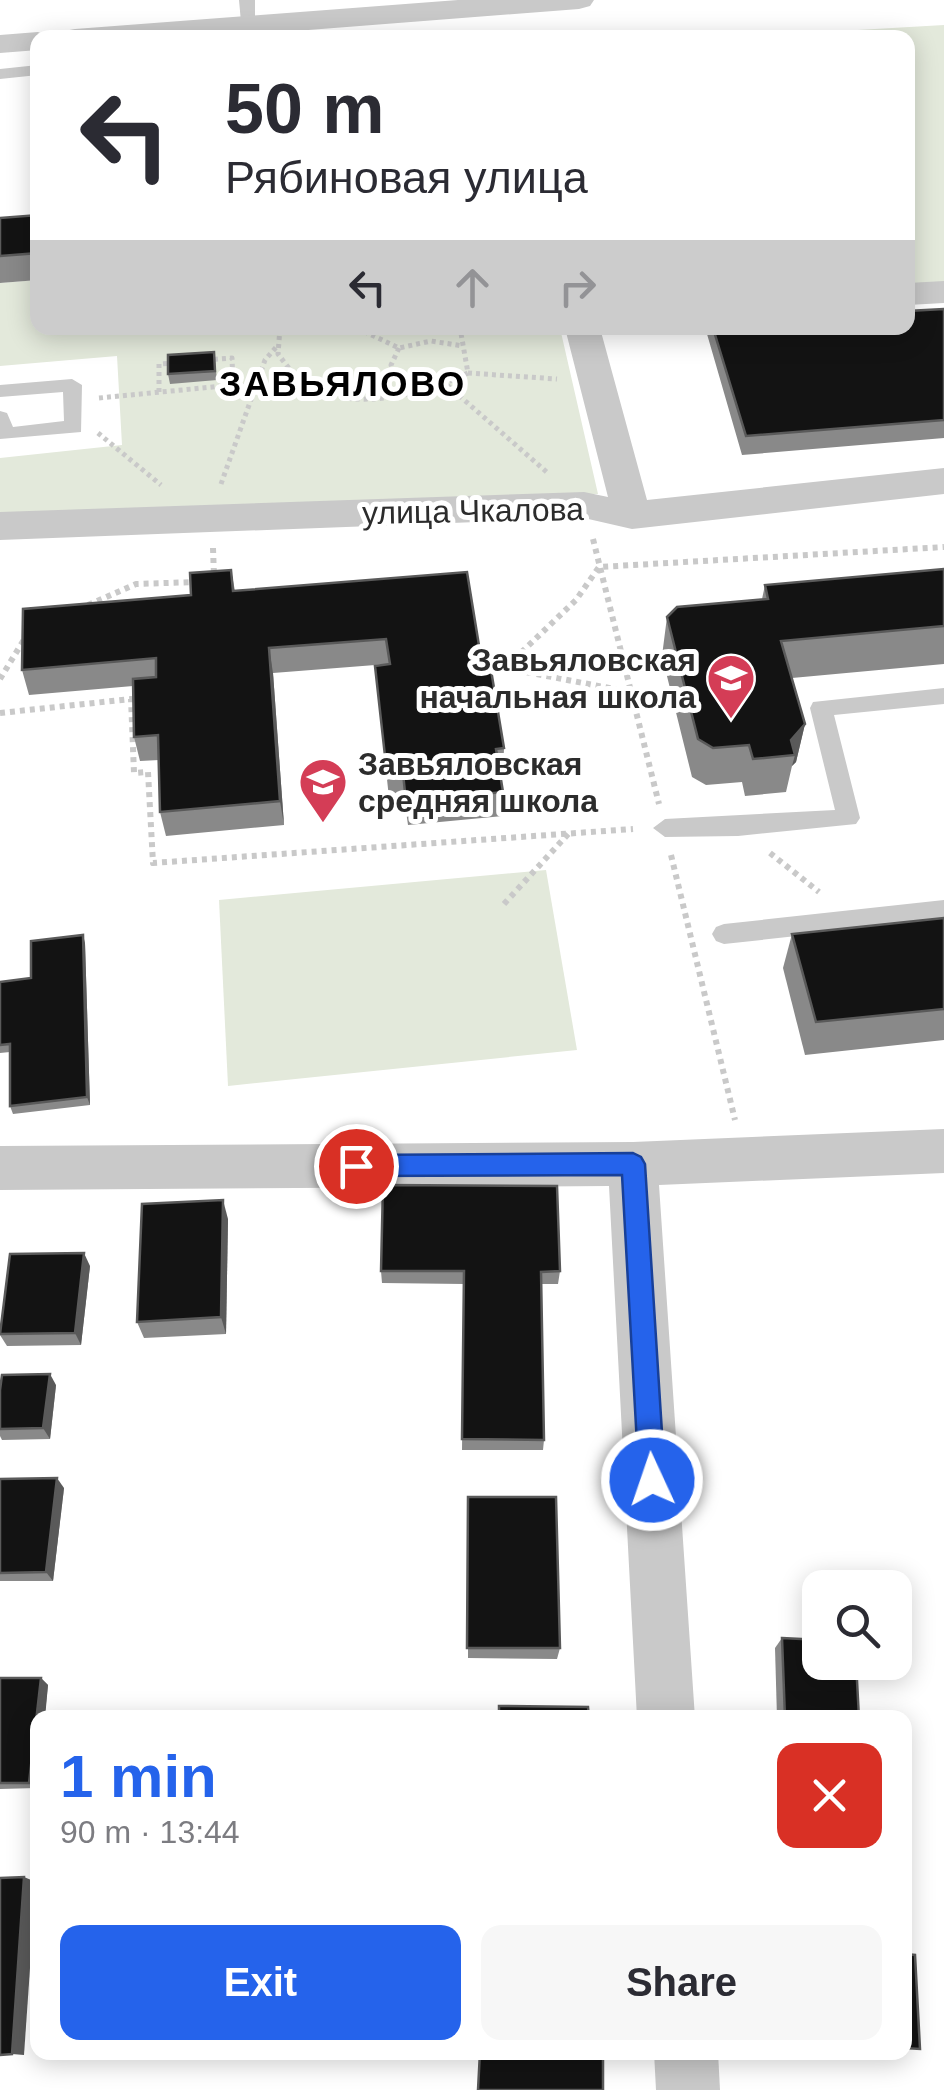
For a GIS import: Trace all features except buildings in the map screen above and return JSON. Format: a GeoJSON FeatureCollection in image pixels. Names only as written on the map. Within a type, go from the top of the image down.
{"type":"FeatureCollection","features":[{"type":"Feature","properties":{"kind":"street"},"geometry":{"type":"LineString","coordinates":[[216,30],[248,11],[579,0]]}},
{"type":"Feature","properties":{"kind":"street"},"geometry":{"type":"LineString","coordinates":[[0,44],[30,42]]}},
{"type":"Feature","properties":{"kind":"street"},"geometry":{"type":"LineString","coordinates":[[915,294],[944,292]]}},
{"type":"Feature","properties":{"kind":"street"},"geometry":{"type":"LineString","coordinates":[[584,335],[632,515]]}},
{"type":"Feature","properties":{"kind":"street","name":"улица Чкалова"},"geometry":{"type":"LineString","coordinates":[[0,526],[584,504],[632,515],[944,481]]}},
{"type":"Feature","properties":{"kind":"street"},"geometry":{"type":"LineString","coordinates":[[0,1168],[633,1164],[944,1151]]}},
{"type":"Feature","properties":{"kind":"street"},"geometry":{"type":"LineString","coordinates":[[633,1164],[666,1710]]}},
{"type":"Feature","properties":{"kind":"street"},"geometry":{"type":"LineString","coordinates":[[686,2060],[688,2090]]}},
{"type":"Feature","properties":{"kind":"lane"},"geometry":{"type":"LineString","coordinates":[[0,74],[30,71]]}},
{"type":"Feature","properties":{"kind":"lane"},"geometry":{"type":"LineString","coordinates":[[0,391],[72,385],[74,427],[6,434],[0,418]]}},
{"type":"Feature","properties":{"kind":"lane"},"geometry":{"type":"LineString","coordinates":[[664,828],[738,827],[848,818],[821,708],[944,696]]}},
{"type":"Feature","properties":{"kind":"lane"},"geometry":{"type":"LineString","coordinates":[[724,934],[944,910]]}},
{"type":"Feature","properties":{"kind":"path"},"geometry":{"type":"LineString","coordinates":[[279,335],[278,354],[310,387],[344,397],[432,390],[468,372],[595,382]]}},
{"type":"Feature","properties":{"kind":"path"},"geometry":{"type":"LineString","coordinates":[[371,335],[398,348]]}},
{"type":"Feature","properties":{"kind":"path"},"geometry":{"type":"LineString","coordinates":[[462,335],[468,372]]}},
{"type":"Feature","properties":{"kind":"path"},"geometry":{"type":"LineString","coordinates":[[412,390],[395,375],[391,365],[398,348],[416,340],[434,339],[464,346]]}},
{"type":"Feature","properties":{"kind":"path"},"geometry":{"type":"LineString","coordinates":[[219,490],[265,360],[278,344]]}},
{"type":"Feature","properties":{"kind":"path"},"geometry":{"type":"LineString","coordinates":[[195,361],[232,358],[232,385]]}},
{"type":"Feature","properties":{"kind":"path"},"geometry":{"type":"LineString","coordinates":[[159,392],[159,364],[177,362]]}},
{"type":"Feature","properties":{"kind":"path"},"geometry":{"type":"LineString","coordinates":[[447,385],[584,504]]}},
{"type":"Feature","properties":{"kind":"path"},"geometry":{"type":"LineString","coordinates":[[73,400],[256,386]]}},
{"type":"Feature","properties":{"kind":"path"},"geometry":{"type":"LineString","coordinates":[[74,427],[104,434],[174,496]]}},
{"type":"Feature","properties":{"kind":"path"},"geometry":{"type":"LineString","coordinates":[[630,692],[505,668],[576,600],[599,567],[944,547]]}},
{"type":"Feature","properties":{"kind":"path"},"geometry":{"type":"LineString","coordinates":[[82,608],[136,584],[214,581]]}},
{"type":"Feature","properties":{"kind":"path"},"geometry":{"type":"LineString","coordinates":[[0,679],[28,632]]}},
{"type":"Feature","properties":{"kind":"path"},"geometry":{"type":"LineString","coordinates":[[0,714],[131,698],[134,773],[148,772],[153,863],[664,828]]}},
{"type":"Feature","properties":{"kind":"path"},"geometry":{"type":"LineString","coordinates":[[738,827],[852,920]]}},
{"type":"Feature","properties":{"kind":"path"},"geometry":{"type":"LineString","coordinates":[[504,904],[571,832]]}},
{"type":"Feature","properties":{"kind":"shaded area"},"geometry":{"type":"Polygon","coordinates":[[[944,25],[944,282],[915,284],[915,30],[856,30],[944,25]]]}},
{"type":"Feature","properties":{"kind":"shaded area"},"geometry":{"type":"Polygon","coordinates":[[[30,281],[30,335],[562,335],[598,494],[0,518],[0,458],[122,445],[117,356],[0,366],[0,283],[30,281]]]}},
{"type":"Feature","properties":{"kind":"shaded area"},"geometry":{"type":"Polygon","coordinates":[[[546,870],[577,1050],[228,1086],[219,900],[546,870]]]}},
{"type":"Feature","properties":{"kind":"place","name":"Завьяловская начальная школа"},"geometry":{"type":"Point","coordinates":[731,720]}},
{"type":"Feature","properties":{"kind":"place","name":"Завьяловская средняя школа"},"geometry":{"type":"Point","coordinates":[323,824]}},
{"type":"Feature","properties":{"kind":"district","name":"ЗАВЬЯЛОВО"},"geometry":{"type":"Point","coordinates":[343,383]}},
{"type":"Feature","properties":{"kind":"route"},"geometry":{"type":"LineString","coordinates":[[356,1166],[633,1164],[652,1480]]}}]}
